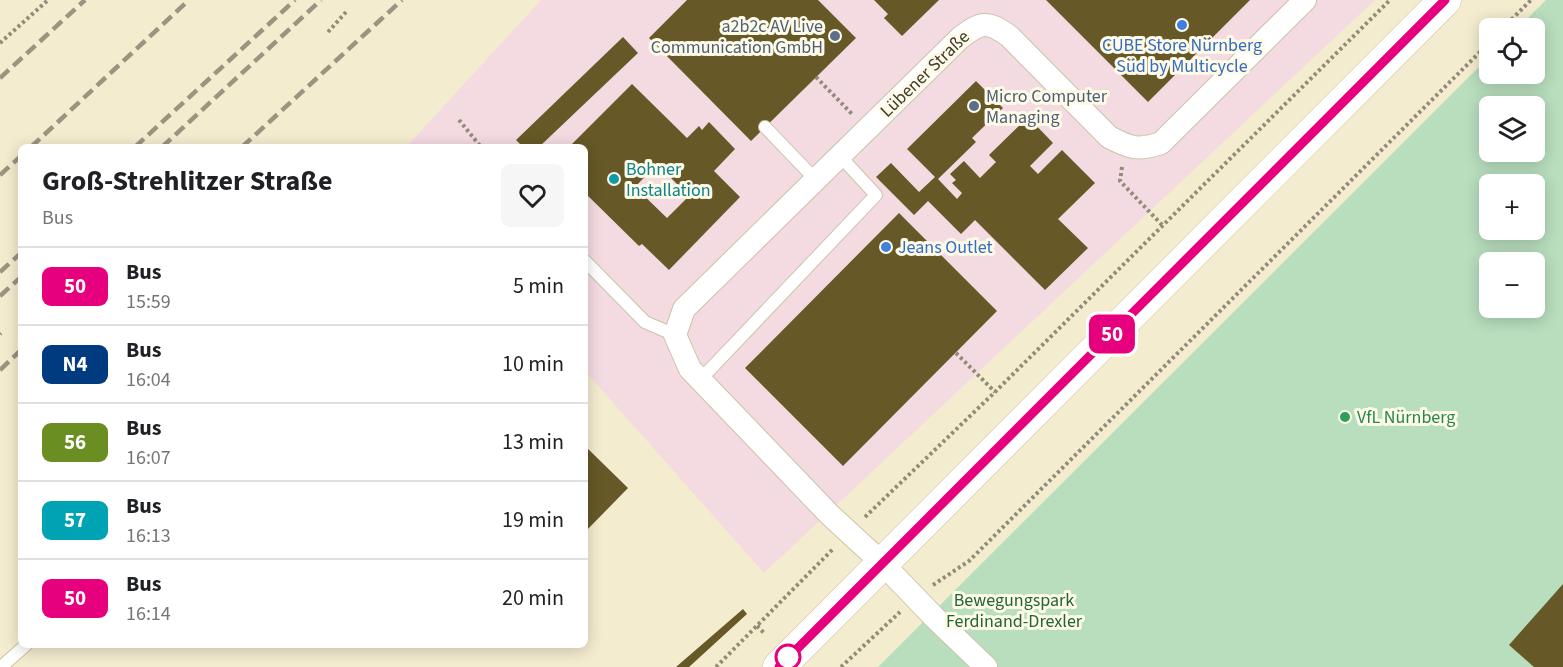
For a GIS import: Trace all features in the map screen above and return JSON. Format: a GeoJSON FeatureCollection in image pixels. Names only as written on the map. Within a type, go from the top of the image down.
{"type":"FeatureCollection","features":[{"type":"Feature","properties":{"kind":"main road"},"geometry":{"type":"LineString","coordinates":[[779,667],[1445,0]]}},
{"type":"Feature","properties":{"kind":"street"},"geometry":{"type":"LineString","coordinates":[[1125,146],[1144,149],[1161,143],[1305,0]]}},
{"type":"Feature","properties":{"kind":"street","name":"Lübener Straße"},"geometry":{"type":"LineString","coordinates":[[675,335],[684,309],[960,38],[976,26],[994,25],[1009,36],[1109,137],[1125,146]]}},
{"type":"Feature","properties":{"kind":"street"},"geometry":{"type":"LineString","coordinates":[[675,335],[690,369],[700,380],[986,667]]}},
{"type":"Feature","properties":{"kind":"lane"},"geometry":{"type":"LineString","coordinates":[[765,127],[816,180]]}},
{"type":"Feature","properties":{"kind":"lane"},"geometry":{"type":"LineString","coordinates":[[700,380],[876,195],[840,156]]}},
{"type":"Feature","properties":{"kind":"lane"},"geometry":{"type":"LineString","coordinates":[[588,264],[645,322],[675,335]]}},
{"type":"Feature","properties":{"kind":"lane"},"geometry":{"type":"LineString","coordinates":[[1,667],[23,648]]}},
{"type":"Feature","properties":{"kind":"path"},"geometry":{"type":"LineString","coordinates":[[0,43],[48,0]]}},
{"type":"Feature","properties":{"kind":"path"},"geometry":{"type":"LineString","coordinates":[[716,667],[849,532],[995,392],[1390,0]]}},
{"type":"Feature","properties":{"kind":"path"},"geometry":{"type":"LineString","coordinates":[[1513,18],[1531,0]]}},
{"type":"Feature","properties":{"kind":"path"},"geometry":{"type":"LineString","coordinates":[[328,32],[346,12]]}},
{"type":"Feature","properties":{"kind":"path"},"geometry":{"type":"LineString","coordinates":[[841,667],[915,597],[969,561],[1479,53]]}},
{"type":"Feature","properties":{"kind":"path"},"geometry":{"type":"LineString","coordinates":[[816,77],[867,130]]}},
{"type":"Feature","properties":{"kind":"path"},"geometry":{"type":"LineString","coordinates":[[459,120],[479,144]]}},
{"type":"Feature","properties":{"kind":"path"},"geometry":{"type":"LineString","coordinates":[[1125,146],[1119,181],[1163,226]]}},
{"type":"Feature","properties":{"kind":"path"},"geometry":{"type":"LineString","coordinates":[[956,353],[995,392]]}},
{"type":"Feature","properties":{"kind":"path"},"geometry":{"type":"LineString","coordinates":[[757,626],[765,634]]}},
{"type":"Feature","properties":{"kind":"shaded area"},"geometry":{"type":"Polygon","coordinates":[[[541,0],[1375,0],[764,573],[588,374],[588,144],[409,144],[541,0]]]}},
{"type":"Feature","properties":{"kind":"green space","name":"VfL Nürnberg"},"geometry":{"type":"Polygon","coordinates":[[[1546,0],[1563,0],[1563,667],[878,667],[1479,67],[1479,84],[1545,84],[1545,18],[1528,18],[1546,0]]]}},
{"type":"Feature","properties":{"kind":"building"},"geometry":{"type":"Polygon","coordinates":[[[687,0],[818,0],[856,38],[751,141],[649,38],[687,0]]]}},
{"type":"Feature","properties":{"kind":"building"},"geometry":{"type":"Polygon","coordinates":[[[874,0],[939,0],[902,36],[884,18],[888,14],[874,0]]]}},
{"type":"Feature","properties":{"kind":"building"},"geometry":{"type":"Polygon","coordinates":[[[1046,0],[1250,0],[1148,102],[1046,0]]]}},
{"type":"Feature","properties":{"kind":"building"},"geometry":{"type":"Polygon","coordinates":[[[623,37],[638,53],[542,144],[520,144],[516,140],[623,37]]]}},
{"type":"Feature","properties":{"kind":"building"},"geometry":{"type":"Polygon","coordinates":[[[976,81],[1003,108],[972,138],[976,142],[938,179],[957,199],[962,193],[952,183],[956,180],[950,174],[964,161],[980,178],[996,162],[989,155],[1028,117],[1053,143],[1030,166],[1038,174],[1062,150],[1095,183],[1058,219],[1088,248],[1045,290],[975,220],[961,234],[928,201],[914,215],[876,177],[891,163],[919,192],[935,177],[907,149],[976,81]]]}},
{"type":"Feature","properties":{"kind":"building","name":"Bohner Installation"},"geometry":{"type":"Polygon","coordinates":[[[632,84],[687,138],[699,126],[702,130],[709,122],[735,149],[714,171],[740,197],[669,270],[642,244],[639,246],[588,196],[588,144],[572,144],[632,84]],[[657,164],[635,187],[667,218],[689,196],[657,164]]]}},
{"type":"Feature","properties":{"kind":"building"},"geometry":{"type":"Polygon","coordinates":[[[899,213],[997,311],[843,466],[745,368],[899,213]]]}},
{"type":"Feature","properties":{"kind":"building"},"geometry":{"type":"Polygon","coordinates":[[[588,449],[628,488],[588,529],[588,449]]]}},
{"type":"Feature","properties":{"kind":"building"},"geometry":{"type":"Polygon","coordinates":[[[1563,584],[1563,667],[1534,667],[1509,645],[1563,584]]]}},
{"type":"Feature","properties":{"kind":"building"},"geometry":{"type":"Polygon","coordinates":[[[743,609],[747,614],[689,667],[676,667],[743,609]]]}},
{"type":"Feature","properties":{"kind":"railway"},"geometry":{"type":"LineString","coordinates":[[0,78],[85,0]]}},
{"type":"Feature","properties":{"kind":"railway"},"geometry":{"type":"LineString","coordinates":[[34,144],[189,0]]}},
{"type":"Feature","properties":{"kind":"railway"},"geometry":{"type":"LineString","coordinates":[[138,144],[295,0]]}},
{"type":"Feature","properties":{"kind":"railway"},"geometry":{"type":"LineString","coordinates":[[165,144],[321,0]]}},
{"type":"Feature","properties":{"kind":"railway"},"geometry":{"type":"LineString","coordinates":[[245,144],[402,0]]}},
{"type":"Feature","properties":{"kind":"railway"},"geometry":{"type":"LineString","coordinates":[[0,175],[18,159]]}},
{"type":"Feature","properties":{"kind":"railway"},"geometry":{"type":"LineString","coordinates":[[0,272],[18,256]]}},
{"type":"Feature","properties":{"kind":"railway"},"geometry":{"type":"LineString","coordinates":[[0,296],[18,280]]}},
{"type":"Feature","properties":{"kind":"railway"},"geometry":{"type":"LineString","coordinates":[[0,370],[18,353]]}},
{"type":"Feature","properties":{"kind":"bus line","name":"50"},"geometry":{"type":"LineString","coordinates":[[779,667],[1445,0]]}},
{"type":"Feature","properties":{"kind":"place","name":"CUBE Store Nürnberg Süd by Multicycle"},"geometry":{"type":"Point","coordinates":[1182,25]}},
{"type":"Feature","properties":{"kind":"place","name":"a2b2c AV Live Communication GmbH"},"geometry":{"type":"Point","coordinates":[835,36]}},
{"type":"Feature","properties":{"kind":"place","name":"Micro Computer Managing"},"geometry":{"type":"Point","coordinates":[974,106]}},
{"type":"Feature","properties":{"kind":"place","name":"Bohner Installation"},"geometry":{"type":"Point","coordinates":[614,179]}},
{"type":"Feature","properties":{"kind":"place","name":"Jeans Outlet"},"geometry":{"type":"Point","coordinates":[886,247]}},
{"type":"Feature","properties":{"kind":"place","name":"VfL Nürnberg"},"geometry":{"type":"Point","coordinates":[1345,417]}},
{"type":"Feature","properties":{"kind":"park label","name":"Bewegungspark Ferdinand-Drexler"},"geometry":{"type":"Point","coordinates":[1014,610]}}]}
